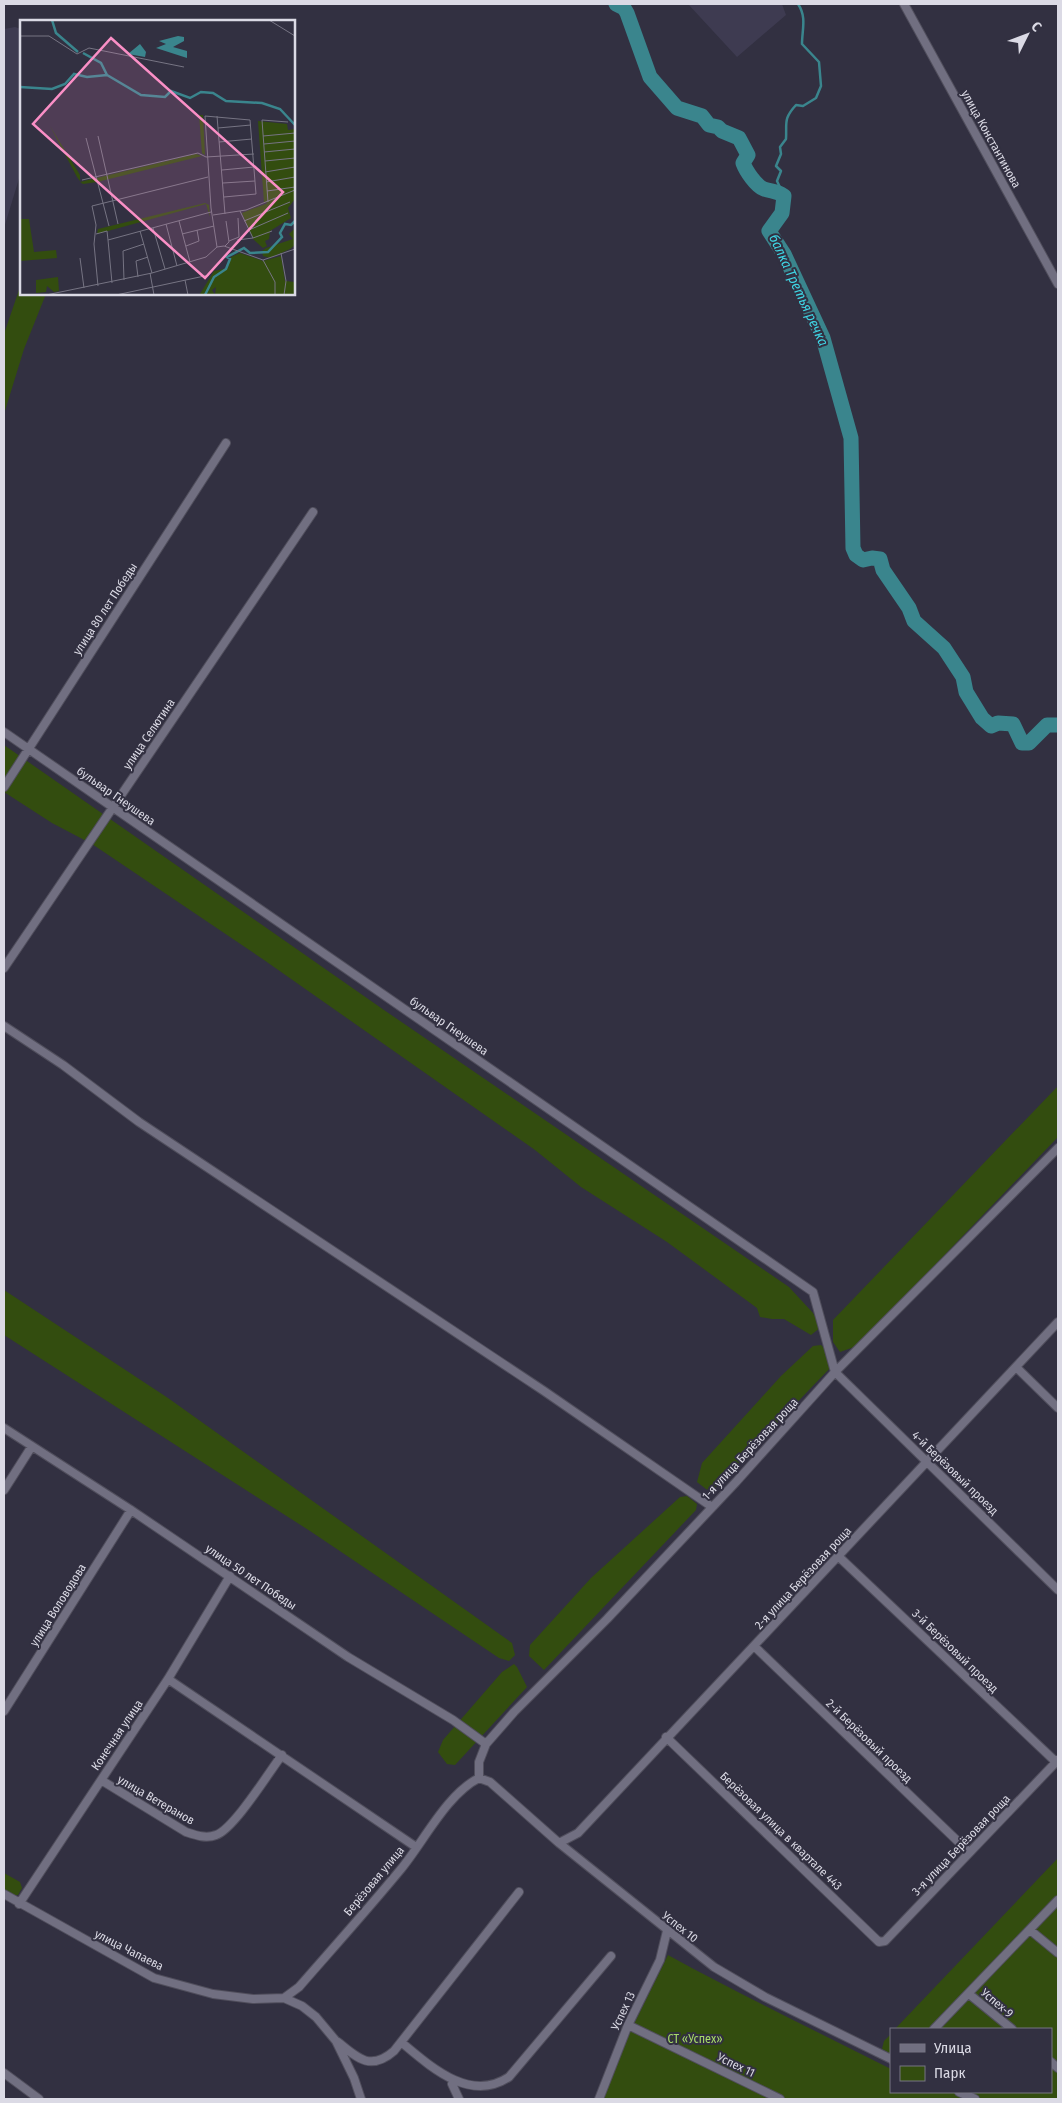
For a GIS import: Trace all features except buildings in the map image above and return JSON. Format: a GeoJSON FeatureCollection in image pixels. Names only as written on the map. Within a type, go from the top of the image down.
{"type":"FeatureCollection","features":[{"type":"Feature","properties":{"kind":"street","name":"улица Константинова"},"geometry":{"type":"LineString","coordinates":[[904,4],[1058,284]]}},
{"type":"Feature","properties":{"kind":"street","name":"улица 80 лет Победы"},"geometry":{"type":"LineString","coordinates":[[4,786],[226,443]]}},
{"type":"Feature","properties":{"kind":"street","name":"улица Селютина"},"geometry":{"type":"LineString","coordinates":[[4,968],[313,512]]}},
{"type":"Feature","properties":{"kind":"street","name":"бульвар Гнеушева"},"geometry":{"type":"LineString","coordinates":[[4,732],[813,1292],[835,1372]]}},
{"type":"Feature","properties":{"kind":"street"},"geometry":{"type":"LineString","coordinates":[[4,1026],[63,1065],[139,1122],[544,1391],[712,1507]]}},
{"type":"Feature","properties":{"kind":"street","name":"1-я улица Берёзовая роща"},"geometry":{"type":"LineString","coordinates":[[479,1778],[479,1762],[486,1744],[533,1692],[607,1618],[712,1507],[835,1372],[1058,1148]]}},
{"type":"Feature","properties":{"kind":"street","name":"2-я улица Берёзовая роща"},"geometry":{"type":"LineString","coordinates":[[559,1843],[578,1833],[666,1737],[928,1462],[1058,1322]]}},
{"type":"Feature","properties":{"kind":"street"},"geometry":{"type":"LineString","coordinates":[[1016,1367],[1058,1408]]}},
{"type":"Feature","properties":{"kind":"street","name":"4-й Берёзовый проезд"},"geometry":{"type":"LineString","coordinates":[[835,1372],[1058,1590]]}},
{"type":"Feature","properties":{"kind":"street","name":"улица 50 лет Победы"},"geometry":{"type":"LineString","coordinates":[[4,1428],[131,1510],[348,1657],[453,1720],[486,1744]]}},
{"type":"Feature","properties":{"kind":"street"},"geometry":{"type":"LineString","coordinates":[[4,1490],[32,1446]]}},
{"type":"Feature","properties":{"kind":"street","name":"улица Воловодова"},"geometry":{"type":"LineString","coordinates":[[4,1712],[131,1510]]}},
{"type":"Feature","properties":{"kind":"street","name":"3-й Берёзовый проезд"},"geometry":{"type":"LineString","coordinates":[[838,1556],[1057,1761]]}},
{"type":"Feature","properties":{"kind":"street","name":"Конечная улица"},"geometry":{"type":"LineString","coordinates":[[19,1904],[168,1679],[230,1576]]}},
{"type":"Feature","properties":{"kind":"street","name":"2-й Берёзовый проезд"},"geometry":{"type":"LineString","coordinates":[[754,1646],[969,1852]]}},
{"type":"Feature","properties":{"kind":"street"},"geometry":{"type":"LineString","coordinates":[[168,1679],[416,1847]]}},
{"type":"Feature","properties":{"kind":"street","name":"Берёзовая улица в квартале 443"},"geometry":{"type":"LineString","coordinates":[[666,1737],[879,1942]]}},
{"type":"Feature","properties":{"kind":"street","name":"улица Ветеранов"},"geometry":{"type":"LineString","coordinates":[[101,1780],[186,1832],[200,1836],[216,1835],[230,1826],[282,1755]]}},
{"type":"Feature","properties":{"kind":"street","name":"3-я улица Берёзовая роща"},"geometry":{"type":"LineString","coordinates":[[879,1942],[885,1941],[1057,1761]]}},
{"type":"Feature","properties":{"kind":"street","name":"Успех 10"},"geometry":{"type":"LineString","coordinates":[[479,1778],[490,1782],[559,1843],[714,1967],[765,1996],[890,2058]]}},
{"type":"Feature","properties":{"kind":"street","name":"Берёзовая улица"},"geometry":{"type":"LineString","coordinates":[[284,1998],[299,1987],[402,1868],[446,1808],[468,1783],[479,1778]]}},
{"type":"Feature","properties":{"kind":"street"},"geometry":{"type":"LineString","coordinates":[[284,1998],[302,2006],[316,2017],[336,2041],[363,2061],[375,2062],[386,2058],[401,2042],[519,1892]]}},
{"type":"Feature","properties":{"kind":"street","name":"улица Чапаева"},"geometry":{"type":"LineString","coordinates":[[4,1894],[154,1978],[213,1994],[253,1999],[284,1998]]}},
{"type":"Feature","properties":{"kind":"street"},"geometry":{"type":"LineString","coordinates":[[935,2028],[1058,1900]]}},
{"type":"Feature","properties":{"kind":"street"},"geometry":{"type":"LineString","coordinates":[[1030,1930],[1058,1953]]}},
{"type":"Feature","properties":{"kind":"street","name":"Успех 13"},"geometry":{"type":"LineString","coordinates":[[599,2099],[628,2026],[660,1960],[667,1931]]}},
{"type":"Feature","properties":{"kind":"street"},"geometry":{"type":"LineString","coordinates":[[401,2042],[452,2084],[464,2088],[491,2088],[502,2083],[611,1956]]}},
{"type":"Feature","properties":{"kind":"street","name":"Успех-9"},"geometry":{"type":"LineString","coordinates":[[969,1994],[1011,2028]]}},
{"type":"Feature","properties":{"kind":"street","name":"Успех 11"},"geometry":{"type":"LineString","coordinates":[[628,2026],[780,2099]]}},
{"type":"Feature","properties":{"kind":"street"},"geometry":{"type":"LineString","coordinates":[[336,2041],[354,2078],[361,2099]]}},
{"type":"Feature","properties":{"kind":"street"},"geometry":{"type":"LineString","coordinates":[[4,2073],[39,2099]]}},
{"type":"Feature","properties":{"kind":"street"},"geometry":{"type":"LineString","coordinates":[[452,2084],[459,2099]]}},
{"type":"Feature","properties":{"kind":"street"},"geometry":{"type":"LineString","coordinates":[[961,2093],[975,2099]]}},
{"type":"Feature","properties":{"kind":"shaded area"},"geometry":{"type":"Polygon","coordinates":[[[688,4],[782,4],[786,15],[737,57],[688,4]]]}},
{"type":"Feature","properties":{"kind":"shaded area"},"geometry":{"type":"Polygon","coordinates":[[[15,27],[20,29],[20,175],[4,228],[4,29],[15,27]]]}},
{"type":"Feature","properties":{"kind":"green space"},"geometry":{"type":"Polygon","coordinates":[[[20,287],[20,295],[46,295],[24,349],[4,414],[4,334],[20,287]]]}},
{"type":"Feature","properties":{"kind":"green space"},"geometry":{"type":"Polygon","coordinates":[[[4,745],[384,1010],[789,1287],[813,1313],[821,1327],[811,1335],[784,1319],[760,1317],[757,1308],[667,1242],[581,1187],[535,1150],[264,960],[92,844],[52,823],[4,792],[4,745]]]}},
{"type":"Feature","properties":{"kind":"green space"},"geometry":{"type":"Polygon","coordinates":[[[1058,1086],[1058,1137],[857,1346],[840,1352],[833,1342],[833,1320],[1058,1086]]]}},
{"type":"Feature","properties":{"kind":"green space"},"geometry":{"type":"Polygon","coordinates":[[[4,1290],[168,1398],[512,1643],[515,1655],[509,1661],[499,1658],[310,1531],[4,1335],[4,1290]]]}},
{"type":"Feature","properties":{"kind":"green space"},"geometry":{"type":"Polygon","coordinates":[[[821,1345],[828,1352],[832,1366],[712,1491],[697,1482],[702,1463],[781,1376],[813,1346],[821,1345]]]}},
{"type":"Feature","properties":{"kind":"green space"},"geometry":{"type":"Polygon","coordinates":[[[687,1496],[697,1504],[696,1510],[544,1670],[529,1656],[530,1645],[591,1578],[680,1497],[687,1496]]]}},
{"type":"Feature","properties":{"kind":"green space"},"geometry":{"type":"Polygon","coordinates":[[[514,1664],[527,1687],[455,1765],[447,1764],[438,1752],[443,1740],[502,1672],[514,1664]]]}},
{"type":"Feature","properties":{"kind":"green space"},"geometry":{"type":"Polygon","coordinates":[[[1058,1858],[1058,1896],[933,2028],[896,2028],[1058,1858]]]}},
{"type":"Feature","properties":{"kind":"green space"},"geometry":{"type":"Polygon","coordinates":[[[4,1873],[20,1882],[22,1888],[18,1895],[14,1895],[4,1889],[4,1873]]]}},
{"type":"Feature","properties":{"kind":"green space","name":"СТ «Успех»"},"geometry":{"type":"Polygon","coordinates":[[[1058,1906],[1058,2099],[603,2099],[630,2032],[668,1955],[890,2068],[890,2093],[1052,2093],[1052,2028],[939,2028],[1058,1906]]]}},
{"type":"Feature","properties":{"kind":"green space"},"geometry":{"type":"Polygon","coordinates":[[[890,2035],[890,2053],[882,2049],[884,2041],[890,2035]]]}},
{"type":"Feature","properties":{"kind":"waterway","name":"балка Третья речка"},"geometry":{"type":"LineString","coordinates":[[616,4],[624,8],[627,13],[650,77],[677,108],[702,116],[709,125],[718,127],[722,131],[739,138],[748,155],[743,163],[752,178],[761,187],[784,196],[782,213],[769,231],[784,254],[823,338],[851,438],[853,548],[856,555],[863,560],[880,559],[883,570],[909,608],[914,621],[944,648],[963,677],[966,692],[982,718],[991,726],[998,723],[1013,724],[1022,743],[1029,743],[1047,725],[1058,725]]}},
{"type":"Feature","properties":{"kind":"waterway"},"geometry":{"type":"LineString","coordinates":[[784,196],[777,181],[781,171],[776,166],[781,154],[780,147],[786,139],[787,118],[796,105],[803,106],[816,98],[821,86],[819,62],[802,44],[803,19],[798,4]]}}]}
